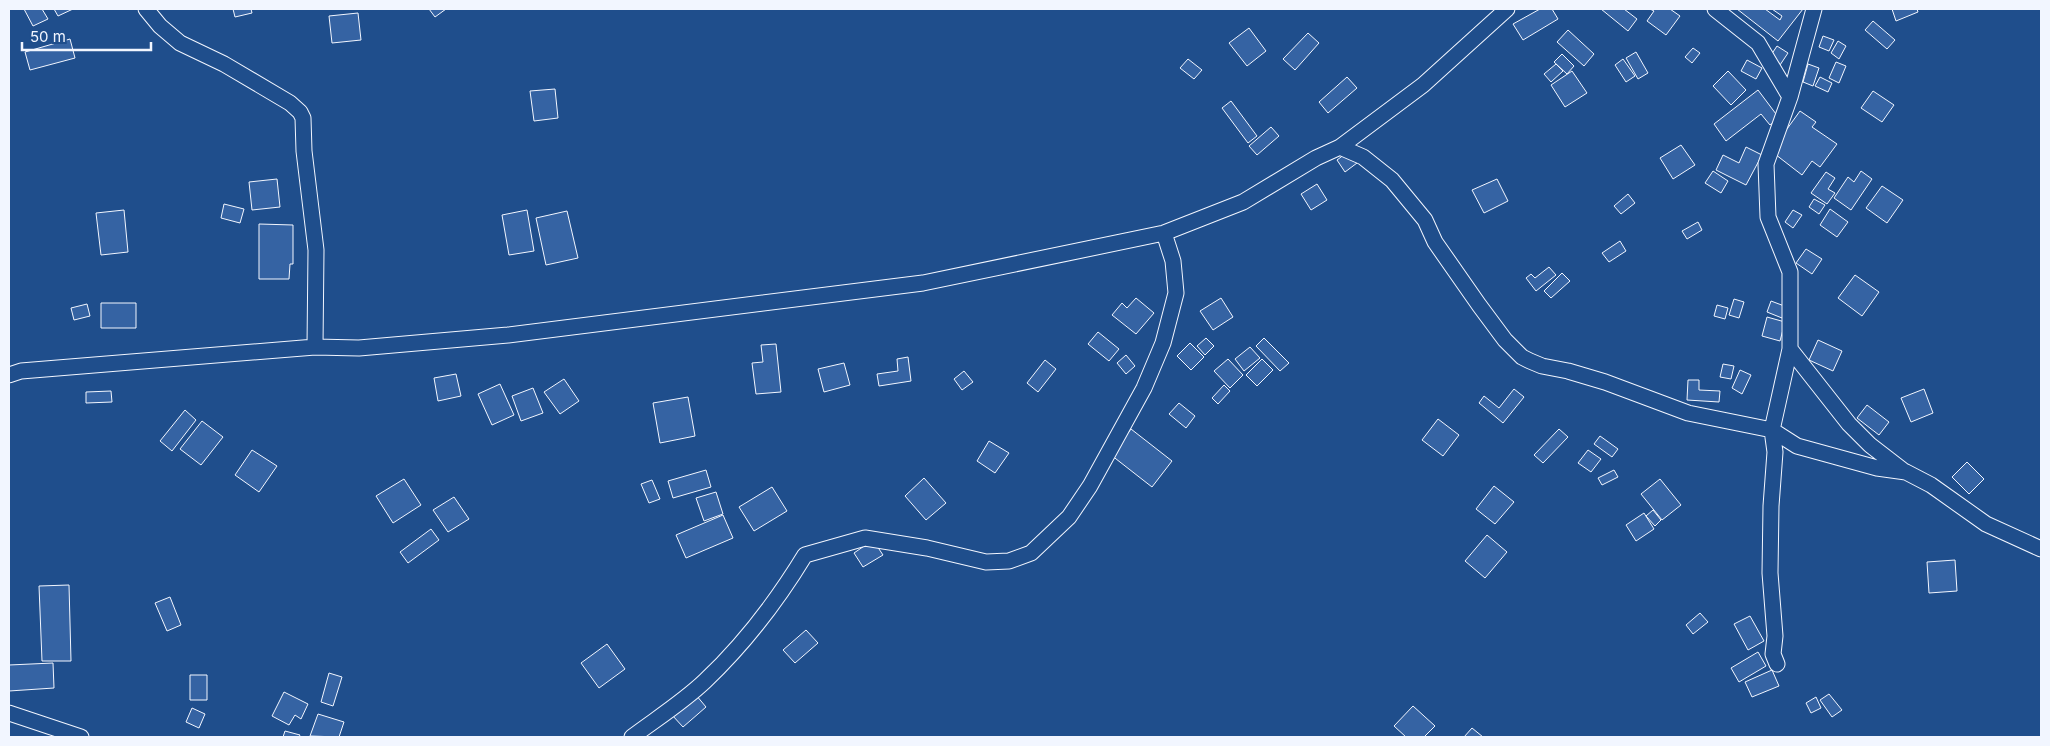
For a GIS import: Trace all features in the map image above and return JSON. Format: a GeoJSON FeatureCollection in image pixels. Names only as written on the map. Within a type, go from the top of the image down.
{"type":"FeatureCollection","features":[{"type":"Feature","properties":{"kind":"street"},"geometry":{"type":"LineString","coordinates":[[146,9],[160,26],[180,43],[231,68],[290,103],[300,112],[303,118],[304,152],[316,250],[315,347]]}},
{"type":"Feature","properties":{"kind":"street"},"geometry":{"type":"LineString","coordinates":[[9,375],[20,371],[315,347],[359,348],[508,335],[922,283],[1164,233],[1243,202],[1316,158],[1340,147],[1423,85],[1507,9]]}},
{"type":"Feature","properties":{"kind":"street"},"geometry":{"type":"LineString","coordinates":[[1714,9],[1758,43],[1790,97]]}},
{"type":"Feature","properties":{"kind":"street"},"geometry":{"type":"LineString","coordinates":[[1777,664],[1773,654],[1775,636],[1770,573],[1771,506],[1775,452],[1772,430],[1790,349],[1790,272],[1768,216],[1766,164],[1790,97],[1814,9]]}},
{"type":"Feature","properties":{"kind":"street"},"geometry":{"type":"LineString","coordinates":[[1340,147],[1363,158],[1392,180],[1425,220],[1435,242],[1479,305],[1505,340],[1522,357],[1542,366],[1568,371],[1605,382],[1688,413],[1772,430],[1797,446],[1877,468],[1906,472]]}},
{"type":"Feature","properties":{"kind":"street"},"geometry":{"type":"LineString","coordinates":[[632,737],[705,681],[746,638],[773,603],[805,555],[865,538],[927,548],[986,562],[1009,561],[1031,553],[1070,517],[1090,486],[1144,388],[1163,343],[1176,293],[1173,261],[1164,233]]}},
{"type":"Feature","properties":{"kind":"street"},"geometry":{"type":"LineString","coordinates":[[1790,349],[1848,424],[1870,445],[1906,472],[1931,485],[1986,524],[2041,549]]}},
{"type":"Feature","properties":{"kind":"street"},"geometry":{"type":"LineString","coordinates":[[9,713],[82,737]]}},
{"type":"Feature","properties":{"kind":"building"},"geometry":{"type":"Polygon","coordinates":[[[24,9],[42,9],[48,19],[33,26],[24,9]]]}},
{"type":"Feature","properties":{"kind":"building"},"geometry":{"type":"Polygon","coordinates":[[[54,9],[73,9],[58,16],[54,9]]]}},
{"type":"Feature","properties":{"kind":"building"},"geometry":{"type":"Polygon","coordinates":[[[233,9],[251,9],[252,13],[235,17],[233,9]]]}},
{"type":"Feature","properties":{"kind":"building"},"geometry":{"type":"Polygon","coordinates":[[[429,9],[446,9],[435,17],[429,9]]]}},
{"type":"Feature","properties":{"kind":"building"},"geometry":{"type":"Polygon","coordinates":[[[1540,9],[1552,9],[1558,19],[1523,40],[1513,24],[1540,9]]]}},
{"type":"Feature","properties":{"kind":"building"},"geometry":{"type":"Polygon","coordinates":[[[1601,9],[1624,9],[1637,19],[1628,31],[1601,9]]]}},
{"type":"Feature","properties":{"kind":"building"},"geometry":{"type":"Polygon","coordinates":[[[1650,9],[1670,9],[1680,16],[1666,35],[1647,21],[1654,11],[1650,9]]]}},
{"type":"Feature","properties":{"kind":"building"},"geometry":{"type":"Polygon","coordinates":[[[1737,9],[1765,9],[1780,20],[1782,16],[1772,9],[1803,9],[1778,41],[1737,9]]]}},
{"type":"Feature","properties":{"kind":"building"},"geometry":{"type":"Polygon","coordinates":[[[1892,9],[1917,9],[1918,12],[1896,21],[1892,9]]]}},
{"type":"Feature","properties":{"kind":"building"},"geometry":{"type":"Polygon","coordinates":[[[358,13],[361,40],[332,43],[329,16],[358,13]]]}},
{"type":"Feature","properties":{"kind":"building"},"geometry":{"type":"Polygon","coordinates":[[[1873,21],[1895,40],[1887,49],[1865,30],[1873,21]]]}},
{"type":"Feature","properties":{"kind":"building"},"geometry":{"type":"Polygon","coordinates":[[[1249,28],[1266,51],[1247,66],[1229,43],[1249,28]]]}},
{"type":"Feature","properties":{"kind":"building"},"geometry":{"type":"Polygon","coordinates":[[[1568,30],[1594,54],[1584,66],[1557,42],[1568,30]]]}},
{"type":"Feature","properties":{"kind":"building"},"geometry":{"type":"Polygon","coordinates":[[[1308,33],[1319,43],[1295,70],[1283,59],[1308,33]]]}},
{"type":"Feature","properties":{"kind":"building"},"geometry":{"type":"Polygon","coordinates":[[[1823,36],[1834,40],[1829,51],[1819,47],[1823,36]]]}},
{"type":"Feature","properties":{"kind":"building"},"geometry":{"type":"Polygon","coordinates":[[[70,39],[75,58],[30,70],[25,52],[70,39]]]}},
{"type":"Feature","properties":{"kind":"building"},"geometry":{"type":"Polygon","coordinates":[[[1838,41],[1846,46],[1839,59],[1831,53],[1838,41]]]}},
{"type":"Feature","properties":{"kind":"building"},"geometry":{"type":"Polygon","coordinates":[[[1777,46],[1788,53],[1780,65],[1769,58],[1777,46]]]}},
{"type":"Feature","properties":{"kind":"building"},"geometry":{"type":"Polygon","coordinates":[[[1693,48],[1700,53],[1692,63],[1685,57],[1693,48]]]}},
{"type":"Feature","properties":{"kind":"building"},"geometry":{"type":"Polygon","coordinates":[[[1636,52],[1648,73],[1638,79],[1626,58],[1636,52]]]}},
{"type":"Feature","properties":{"kind":"building"},"geometry":{"type":"Polygon","coordinates":[[[1562,54],[1574,66],[1567,74],[1554,62],[1562,54]]]}},
{"type":"Feature","properties":{"kind":"building"},"geometry":{"type":"Polygon","coordinates":[[[1188,59],[1202,70],[1194,79],[1180,68],[1188,59]]]}},
{"type":"Feature","properties":{"kind":"building"},"geometry":{"type":"Polygon","coordinates":[[[1623,59],[1635,76],[1626,82],[1615,65],[1623,59]]]}},
{"type":"Feature","properties":{"kind":"building"},"geometry":{"type":"Polygon","coordinates":[[[1747,60],[1762,68],[1756,79],[1741,71],[1747,60]]]}},
{"type":"Feature","properties":{"kind":"building"},"geometry":{"type":"Polygon","coordinates":[[[1836,62],[1846,66],[1839,83],[1829,78],[1836,62]]]}},
{"type":"Feature","properties":{"kind":"building"},"geometry":{"type":"Polygon","coordinates":[[[1556,64],[1563,71],[1551,82],[1544,74],[1556,64]]]}},
{"type":"Feature","properties":{"kind":"building"},"geometry":{"type":"Polygon","coordinates":[[[1808,64],[1819,68],[1813,86],[1803,82],[1808,64]]]}},
{"type":"Feature","properties":{"kind":"building"},"geometry":{"type":"Polygon","coordinates":[[[1572,71],[1587,93],[1565,107],[1551,85],[1572,71]]]}},
{"type":"Feature","properties":{"kind":"building"},"geometry":{"type":"Polygon","coordinates":[[[1728,71],[1746,90],[1731,105],[1713,86],[1728,71]]]}},
{"type":"Feature","properties":{"kind":"building"},"geometry":{"type":"Polygon","coordinates":[[[1347,77],[1357,88],[1328,113],[1319,102],[1347,77]]]}},
{"type":"Feature","properties":{"kind":"building"},"geometry":{"type":"Polygon","coordinates":[[[1820,77],[1832,83],[1828,92],[1815,86],[1820,77]]]}},
{"type":"Feature","properties":{"kind":"building"},"geometry":{"type":"Polygon","coordinates":[[[555,89],[558,118],[534,121],[530,91],[555,89]]]}},
{"type":"Feature","properties":{"kind":"building"},"geometry":{"type":"Polygon","coordinates":[[[1758,90],[1779,118],[1770,125],[1761,114],[1726,141],[1714,124],[1758,90]]]}},
{"type":"Feature","properties":{"kind":"building"},"geometry":{"type":"Polygon","coordinates":[[[1873,91],[1894,105],[1882,122],[1861,108],[1873,91]]]}},
{"type":"Feature","properties":{"kind":"building"},"geometry":{"type":"Polygon","coordinates":[[[1231,101],[1257,136],[1248,143],[1222,108],[1231,101]]]}},
{"type":"Feature","properties":{"kind":"building"},"geometry":{"type":"Polygon","coordinates":[[[1800,111],[1816,122],[1812,127],[1837,144],[1820,167],[1812,161],[1802,175],[1771,151],[1800,111]]]}},
{"type":"Feature","properties":{"kind":"building"},"geometry":{"type":"Polygon","coordinates":[[[1271,127],[1279,136],[1257,155],[1249,146],[1271,127]]]}},
{"type":"Feature","properties":{"kind":"building"},"geometry":{"type":"Polygon","coordinates":[[[1681,145],[1695,165],[1673,179],[1660,158],[1681,145]]]}},
{"type":"Feature","properties":{"kind":"building"},"geometry":{"type":"Polygon","coordinates":[[[1746,147],[1762,155],[1746,185],[1716,170],[1723,155],[1739,163],[1746,147]]]}},
{"type":"Feature","properties":{"kind":"building"},"geometry":{"type":"Polygon","coordinates":[[[1349,151],[1357,163],[1345,172],[1337,160],[1349,151]]]}},
{"type":"Feature","properties":{"kind":"building"},"geometry":{"type":"Polygon","coordinates":[[[1713,171],[1728,181],[1721,193],[1705,183],[1713,171]]]}},
{"type":"Feature","properties":{"kind":"building"},"geometry":{"type":"Polygon","coordinates":[[[1861,171],[1872,179],[1851,210],[1834,198],[1848,177],[1854,182],[1861,171]]]}},
{"type":"Feature","properties":{"kind":"building"},"geometry":{"type":"Polygon","coordinates":[[[1826,172],[1835,178],[1828,189],[1835,193],[1827,204],[1811,193],[1826,172]]]}},
{"type":"Feature","properties":{"kind":"building"},"geometry":{"type":"Polygon","coordinates":[[[277,179],[280,207],[252,210],[249,182],[277,179]]]}},
{"type":"Feature","properties":{"kind":"building"},"geometry":{"type":"Polygon","coordinates":[[[1497,179],[1508,201],[1484,213],[1472,190],[1497,179]]]}},
{"type":"Feature","properties":{"kind":"building"},"geometry":{"type":"Polygon","coordinates":[[[1317,184],[1327,200],[1311,210],[1301,194],[1317,184]]]}},
{"type":"Feature","properties":{"kind":"building"},"geometry":{"type":"Polygon","coordinates":[[[1882,186],[1903,200],[1887,223],[1866,208],[1882,186]]]}},
{"type":"Feature","properties":{"kind":"building"},"geometry":{"type":"Polygon","coordinates":[[[1628,194],[1635,203],[1621,214],[1614,206],[1628,194]]]}},
{"type":"Feature","properties":{"kind":"building"},"geometry":{"type":"Polygon","coordinates":[[[1814,199],[1825,205],[1819,214],[1809,207],[1814,199]]]}},
{"type":"Feature","properties":{"kind":"building"},"geometry":{"type":"Polygon","coordinates":[[[224,204],[244,209],[240,223],[221,218],[224,204]]]}},
{"type":"Feature","properties":{"kind":"building"},"geometry":{"type":"Polygon","coordinates":[[[1830,209],[1848,222],[1837,237],[1820,225],[1830,209]]]}},
{"type":"Feature","properties":{"kind":"building"},"geometry":{"type":"Polygon","coordinates":[[[124,210],[128,252],[101,255],[96,213],[124,210]]]}},
{"type":"Feature","properties":{"kind":"building"},"geometry":{"type":"Polygon","coordinates":[[[527,210],[534,251],[509,255],[502,215],[527,210]]]}},
{"type":"Feature","properties":{"kind":"building"},"geometry":{"type":"Polygon","coordinates":[[[1793,210],[1802,215],[1793,228],[1785,222],[1793,210]]]}},
{"type":"Feature","properties":{"kind":"building"},"geometry":{"type":"Polygon","coordinates":[[[567,211],[578,258],[546,265],[536,218],[567,211]]]}},
{"type":"Feature","properties":{"kind":"building"},"geometry":{"type":"Polygon","coordinates":[[[1698,222],[1702,230],[1687,239],[1682,231],[1698,222]]]}},
{"type":"Feature","properties":{"kind":"building"},"geometry":{"type":"Polygon","coordinates":[[[259,224],[293,225],[293,264],[290,264],[289,279],[259,279],[259,224]]]}},
{"type":"Feature","properties":{"kind":"building"},"geometry":{"type":"Polygon","coordinates":[[[1620,241],[1626,251],[1609,262],[1602,253],[1620,241]]]}},
{"type":"Feature","properties":{"kind":"building"},"geometry":{"type":"Polygon","coordinates":[[[1806,249],[1822,259],[1812,274],[1796,263],[1806,249]]]}},
{"type":"Feature","properties":{"kind":"building"},"geometry":{"type":"Polygon","coordinates":[[[1549,267],[1556,275],[1536,291],[1526,278],[1531,274],[1535,278],[1549,267]]]}},
{"type":"Feature","properties":{"kind":"building"},"geometry":{"type":"Polygon","coordinates":[[[1562,273],[1570,281],[1551,298],[1544,291],[1562,273]]]}},
{"type":"Feature","properties":{"kind":"building"},"geometry":{"type":"Polygon","coordinates":[[[1855,275],[1879,292],[1862,316],[1838,298],[1855,275]]]}},
{"type":"Feature","properties":{"kind":"building"},"geometry":{"type":"Polygon","coordinates":[[[1136,298],[1154,313],[1136,334],[1112,315],[1122,303],[1127,308],[1136,298]]]}},
{"type":"Feature","properties":{"kind":"building"},"geometry":{"type":"Polygon","coordinates":[[[1221,298],[1233,317],[1213,330],[1200,311],[1221,298]]]}},
{"type":"Feature","properties":{"kind":"building"},"geometry":{"type":"Polygon","coordinates":[[[1734,299],[1744,302],[1739,318],[1729,315],[1734,299]]]}},
{"type":"Feature","properties":{"kind":"building"},"geometry":{"type":"Polygon","coordinates":[[[1771,301],[1787,307],[1782,318],[1767,312],[1771,301]]]}},
{"type":"Feature","properties":{"kind":"building"},"geometry":{"type":"Polygon","coordinates":[[[101,303],[136,303],[136,328],[101,328],[101,303]]]}},
{"type":"Feature","properties":{"kind":"building"},"geometry":{"type":"Polygon","coordinates":[[[87,304],[90,316],[74,320],[71,308],[87,304]]]}},
{"type":"Feature","properties":{"kind":"building"},"geometry":{"type":"Polygon","coordinates":[[[1717,305],[1728,308],[1725,319],[1714,316],[1717,305]]]}},
{"type":"Feature","properties":{"kind":"building"},"geometry":{"type":"Polygon","coordinates":[[[1767,317],[1785,322],[1780,341],[1762,336],[1767,317]]]}},
{"type":"Feature","properties":{"kind":"building"},"geometry":{"type":"Polygon","coordinates":[[[1098,332],[1119,349],[1109,361],[1088,344],[1098,332]]]}},
{"type":"Feature","properties":{"kind":"building"},"geometry":{"type":"Polygon","coordinates":[[[1206,338],[1214,346],[1205,355],[1197,346],[1206,338]]]}},
{"type":"Feature","properties":{"kind":"building"},"geometry":{"type":"Polygon","coordinates":[[[1264,338],[1289,363],[1280,371],[1256,346],[1264,338]]]}},
{"type":"Feature","properties":{"kind":"building"},"geometry":{"type":"Polygon","coordinates":[[[1818,340],[1842,351],[1833,371],[1809,360],[1818,340]]]}},
{"type":"Feature","properties":{"kind":"building"},"geometry":{"type":"Polygon","coordinates":[[[1190,343],[1204,357],[1191,370],[1177,356],[1190,343]]]}},
{"type":"Feature","properties":{"kind":"building"},"geometry":{"type":"Polygon","coordinates":[[[776,344],[781,392],[756,394],[752,363],[763,362],[761,345],[776,344]]]}},
{"type":"Feature","properties":{"kind":"building"},"geometry":{"type":"Polygon","coordinates":[[[1250,347],[1260,358],[1244,371],[1235,359],[1250,347]]]}},
{"type":"Feature","properties":{"kind":"building"},"geometry":{"type":"Polygon","coordinates":[[[1126,355],[1135,366],[1126,374],[1117,363],[1126,355]]]}},
{"type":"Feature","properties":{"kind":"building"},"geometry":{"type":"Polygon","coordinates":[[[908,357],[911,381],[879,386],[877,374],[898,371],[897,359],[908,357]]]}},
{"type":"Feature","properties":{"kind":"building"},"geometry":{"type":"Polygon","coordinates":[[[1228,359],[1243,375],[1230,388],[1214,371],[1228,359]]]}},
{"type":"Feature","properties":{"kind":"building"},"geometry":{"type":"Polygon","coordinates":[[[1262,359],[1273,370],[1257,386],[1246,375],[1262,359]]]}},
{"type":"Feature","properties":{"kind":"building"},"geometry":{"type":"Polygon","coordinates":[[[1045,360],[1056,369],[1038,392],[1027,383],[1045,360]]]}},
{"type":"Feature","properties":{"kind":"building"},"geometry":{"type":"Polygon","coordinates":[[[844,363],[850,385],[824,392],[818,369],[844,363]]]}},
{"type":"Feature","properties":{"kind":"building"},"geometry":{"type":"Polygon","coordinates":[[[1723,364],[1734,366],[1731,379],[1720,377],[1723,364]]]}},
{"type":"Feature","properties":{"kind":"building"},"geometry":{"type":"Polygon","coordinates":[[[1740,370],[1751,375],[1742,394],[1732,388],[1740,370]]]}},
{"type":"Feature","properties":{"kind":"building"},"geometry":{"type":"Polygon","coordinates":[[[964,371],[973,382],[962,390],[954,379],[964,371]]]}},
{"type":"Feature","properties":{"kind":"building"},"geometry":{"type":"Polygon","coordinates":[[[456,374],[461,396],[438,401],[434,378],[456,374]]]}},
{"type":"Feature","properties":{"kind":"building"},"geometry":{"type":"Polygon","coordinates":[[[564,379],[579,401],[560,414],[544,392],[564,379]]]}},
{"type":"Feature","properties":{"kind":"building"},"geometry":{"type":"Polygon","coordinates":[[[1688,380],[1699,380],[1699,390],[1720,391],[1719,402],[1687,400],[1688,380]]]}},
{"type":"Feature","properties":{"kind":"building"},"geometry":{"type":"Polygon","coordinates":[[[500,384],[514,415],[492,425],[478,394],[500,384]]]}},
{"type":"Feature","properties":{"kind":"building"},"geometry":{"type":"Polygon","coordinates":[[[1224,385],[1230,391],[1218,404],[1212,398],[1224,385]]]}},
{"type":"Feature","properties":{"kind":"building"},"geometry":{"type":"Polygon","coordinates":[[[533,388],[543,413],[521,421],[512,396],[533,388]]]}},
{"type":"Feature","properties":{"kind":"building"},"geometry":{"type":"Polygon","coordinates":[[[1514,389],[1524,397],[1503,423],[1479,403],[1484,396],[1499,408],[1514,389]]]}},
{"type":"Feature","properties":{"kind":"building"},"geometry":{"type":"Polygon","coordinates":[[[1924,389],[1933,413],[1911,422],[1901,398],[1924,389]]]}},
{"type":"Feature","properties":{"kind":"building"},"geometry":{"type":"Polygon","coordinates":[[[111,391],[112,402],[86,403],[86,392],[111,391]]]}},
{"type":"Feature","properties":{"kind":"building"},"geometry":{"type":"Polygon","coordinates":[[[688,397],[695,436],[660,443],[653,403],[688,397]]]}},
{"type":"Feature","properties":{"kind":"building"},"geometry":{"type":"Polygon","coordinates":[[[1179,403],[1195,416],[1186,428],[1169,414],[1179,403]]]}},
{"type":"Feature","properties":{"kind":"building"},"geometry":{"type":"Polygon","coordinates":[[[1867,405],[1889,422],[1879,435],[1857,418],[1867,405]]]}},
{"type":"Feature","properties":{"kind":"building"},"geometry":{"type":"Polygon","coordinates":[[[185,410],[196,420],[172,451],[160,441],[185,410]]]}},
{"type":"Feature","properties":{"kind":"building"},"geometry":{"type":"Polygon","coordinates":[[[1438,419],[1459,435],[1443,456],[1422,440],[1438,419]]]}},
{"type":"Feature","properties":{"kind":"building"},"geometry":{"type":"Polygon","coordinates":[[[202,421],[223,437],[201,465],[180,449],[202,421]]]}},
{"type":"Feature","properties":{"kind":"building"},"geometry":{"type":"Polygon","coordinates":[[[1131,429],[1172,461],[1152,487],[1111,455],[1131,429]]]}},
{"type":"Feature","properties":{"kind":"building"},"geometry":{"type":"Polygon","coordinates":[[[1559,429],[1568,437],[1543,463],[1534,455],[1559,429]]]}},
{"type":"Feature","properties":{"kind":"building"},"geometry":{"type":"Polygon","coordinates":[[[1600,436],[1618,449],[1612,457],[1594,444],[1600,436]]]}},
{"type":"Feature","properties":{"kind":"building"},"geometry":{"type":"Polygon","coordinates":[[[989,441],[1009,453],[995,473],[977,461],[989,441]]]}},
{"type":"Feature","properties":{"kind":"building"},"geometry":{"type":"Polygon","coordinates":[[[252,450],[277,466],[259,492],[235,475],[252,450]]]}},
{"type":"Feature","properties":{"kind":"building"},"geometry":{"type":"Polygon","coordinates":[[[1588,450],[1601,459],[1591,472],[1578,463],[1588,450]]]}},
{"type":"Feature","properties":{"kind":"building"},"geometry":{"type":"Polygon","coordinates":[[[1967,462],[1984,479],[1969,494],[1952,477],[1967,462]]]}},
{"type":"Feature","properties":{"kind":"building"},"geometry":{"type":"Polygon","coordinates":[[[706,470],[711,487],[673,498],[668,481],[706,470]]]}},
{"type":"Feature","properties":{"kind":"building"},"geometry":{"type":"Polygon","coordinates":[[[1614,470],[1618,477],[1602,485],[1598,478],[1614,470]]]}},
{"type":"Feature","properties":{"kind":"building"},"geometry":{"type":"Polygon","coordinates":[[[924,478],[946,503],[926,520],[905,496],[924,478]]]}},
{"type":"Feature","properties":{"kind":"building"},"geometry":{"type":"Polygon","coordinates":[[[404,479],[421,505],[393,523],[376,496],[404,479]]]}},
{"type":"Feature","properties":{"kind":"building"},"geometry":{"type":"Polygon","coordinates":[[[1660,479],[1681,505],[1662,520],[1641,494],[1660,479]]]}},
{"type":"Feature","properties":{"kind":"building"},"geometry":{"type":"Polygon","coordinates":[[[652,480],[660,499],[649,503],[641,484],[652,480]]]}},
{"type":"Feature","properties":{"kind":"building"},"geometry":{"type":"Polygon","coordinates":[[[1494,486],[1514,502],[1495,524],[1476,509],[1494,486]]]}},
{"type":"Feature","properties":{"kind":"building"},"geometry":{"type":"Polygon","coordinates":[[[772,487],[787,511],[754,531],[739,507],[772,487]]]}},
{"type":"Feature","properties":{"kind":"building"},"geometry":{"type":"Polygon","coordinates":[[[716,492],[723,514],[704,521],[696,498],[716,492]]]}},
{"type":"Feature","properties":{"kind":"building"},"geometry":{"type":"Polygon","coordinates":[[[454,497],[469,519],[448,532],[433,510],[454,497]]]}},
{"type":"Feature","properties":{"kind":"building"},"geometry":{"type":"Polygon","coordinates":[[[1653,510],[1661,520],[1655,526],[1646,516],[1653,510]]]}},
{"type":"Feature","properties":{"kind":"building"},"geometry":{"type":"Polygon","coordinates":[[[1644,513],[1654,529],[1636,541],[1626,525],[1644,513]]]}},
{"type":"Feature","properties":{"kind":"building"},"geometry":{"type":"Polygon","coordinates":[[[723,515],[733,538],[686,558],[676,535],[723,515]]]}},
{"type":"Feature","properties":{"kind":"building"},"geometry":{"type":"Polygon","coordinates":[[[431,529],[439,540],[408,563],[400,552],[431,529]]]}},
{"type":"Feature","properties":{"kind":"building"},"geometry":{"type":"Polygon","coordinates":[[[1487,535],[1507,552],[1485,578],[1465,561],[1487,535]]]}},
{"type":"Feature","properties":{"kind":"building"},"geometry":{"type":"Polygon","coordinates":[[[873,540],[883,555],[863,567],[854,553],[873,540]]]}},
{"type":"Feature","properties":{"kind":"building"},"geometry":{"type":"Polygon","coordinates":[[[1955,560],[1957,591],[1929,593],[1927,562],[1955,560]]]}},
{"type":"Feature","properties":{"kind":"building"},"geometry":{"type":"Polygon","coordinates":[[[69,585],[71,661],[42,661],[39,586],[69,585]]]}},
{"type":"Feature","properties":{"kind":"building"},"geometry":{"type":"Polygon","coordinates":[[[170,597],[181,625],[167,631],[155,603],[170,597]]]}},
{"type":"Feature","properties":{"kind":"building"},"geometry":{"type":"Polygon","coordinates":[[[1700,613],[1708,622],[1693,634],[1686,625],[1700,613]]]}},
{"type":"Feature","properties":{"kind":"building"},"geometry":{"type":"Polygon","coordinates":[[[1750,616],[1764,641],[1748,650],[1734,624],[1750,616]]]}},
{"type":"Feature","properties":{"kind":"building"},"geometry":{"type":"Polygon","coordinates":[[[806,630],[818,643],[795,663],[783,650],[806,630]]]}},
{"type":"Feature","properties":{"kind":"building"},"geometry":{"type":"Polygon","coordinates":[[[607,644],[625,669],[599,688],[581,663],[607,644]]]}},
{"type":"Feature","properties":{"kind":"building"},"geometry":{"type":"Polygon","coordinates":[[[1758,652],[1766,666],[1739,682],[1731,668],[1758,652]]]}},
{"type":"Feature","properties":{"kind":"building"},"geometry":{"type":"Polygon","coordinates":[[[53,663],[54,688],[9,691],[9,665],[53,663]]]}},
{"type":"Feature","properties":{"kind":"building"},"geometry":{"type":"Polygon","coordinates":[[[1772,670],[1779,686],[1752,697],[1745,682],[1772,670]]]}},
{"type":"Feature","properties":{"kind":"building"},"geometry":{"type":"Polygon","coordinates":[[[329,673],[342,677],[333,706],[321,702],[329,673]]]}},
{"type":"Feature","properties":{"kind":"building"},"geometry":{"type":"Polygon","coordinates":[[[190,675],[207,675],[207,700],[190,700],[190,675]]]}},
{"type":"Feature","properties":{"kind":"building"},"geometry":{"type":"Polygon","coordinates":[[[284,692],[308,704],[301,719],[295,715],[289,725],[272,716],[284,692]]]}},
{"type":"Feature","properties":{"kind":"building"},"geometry":{"type":"Polygon","coordinates":[[[1829,694],[1842,710],[1832,717],[1820,700],[1829,694]]]}},
{"type":"Feature","properties":{"kind":"building"},"geometry":{"type":"Polygon","coordinates":[[[696,695],[706,707],[683,727],[672,715],[696,695]]]}},
{"type":"Feature","properties":{"kind":"building"},"geometry":{"type":"Polygon","coordinates":[[[1816,697],[1821,708],[1811,713],[1806,703],[1816,697]]]}},
{"type":"Feature","properties":{"kind":"building"},"geometry":{"type":"Polygon","coordinates":[[[1413,706],[1435,726],[1424,737],[1406,737],[1394,726],[1413,706]]]}},
{"type":"Feature","properties":{"kind":"building"},"geometry":{"type":"Polygon","coordinates":[[[192,708],[205,714],[199,728],[186,722],[192,708]]]}},
{"type":"Feature","properties":{"kind":"building"},"geometry":{"type":"Polygon","coordinates":[[[318,714],[344,722],[339,737],[310,736],[318,714]]]}},
{"type":"Feature","properties":{"kind":"building"},"geometry":{"type":"Polygon","coordinates":[[[1472,728],[1483,737],[1464,737],[1472,728]]]}},
{"type":"Feature","properties":{"kind":"building"},"geometry":{"type":"Polygon","coordinates":[[[285,731],[300,735],[299,737],[283,737],[285,731]]]}}]}
